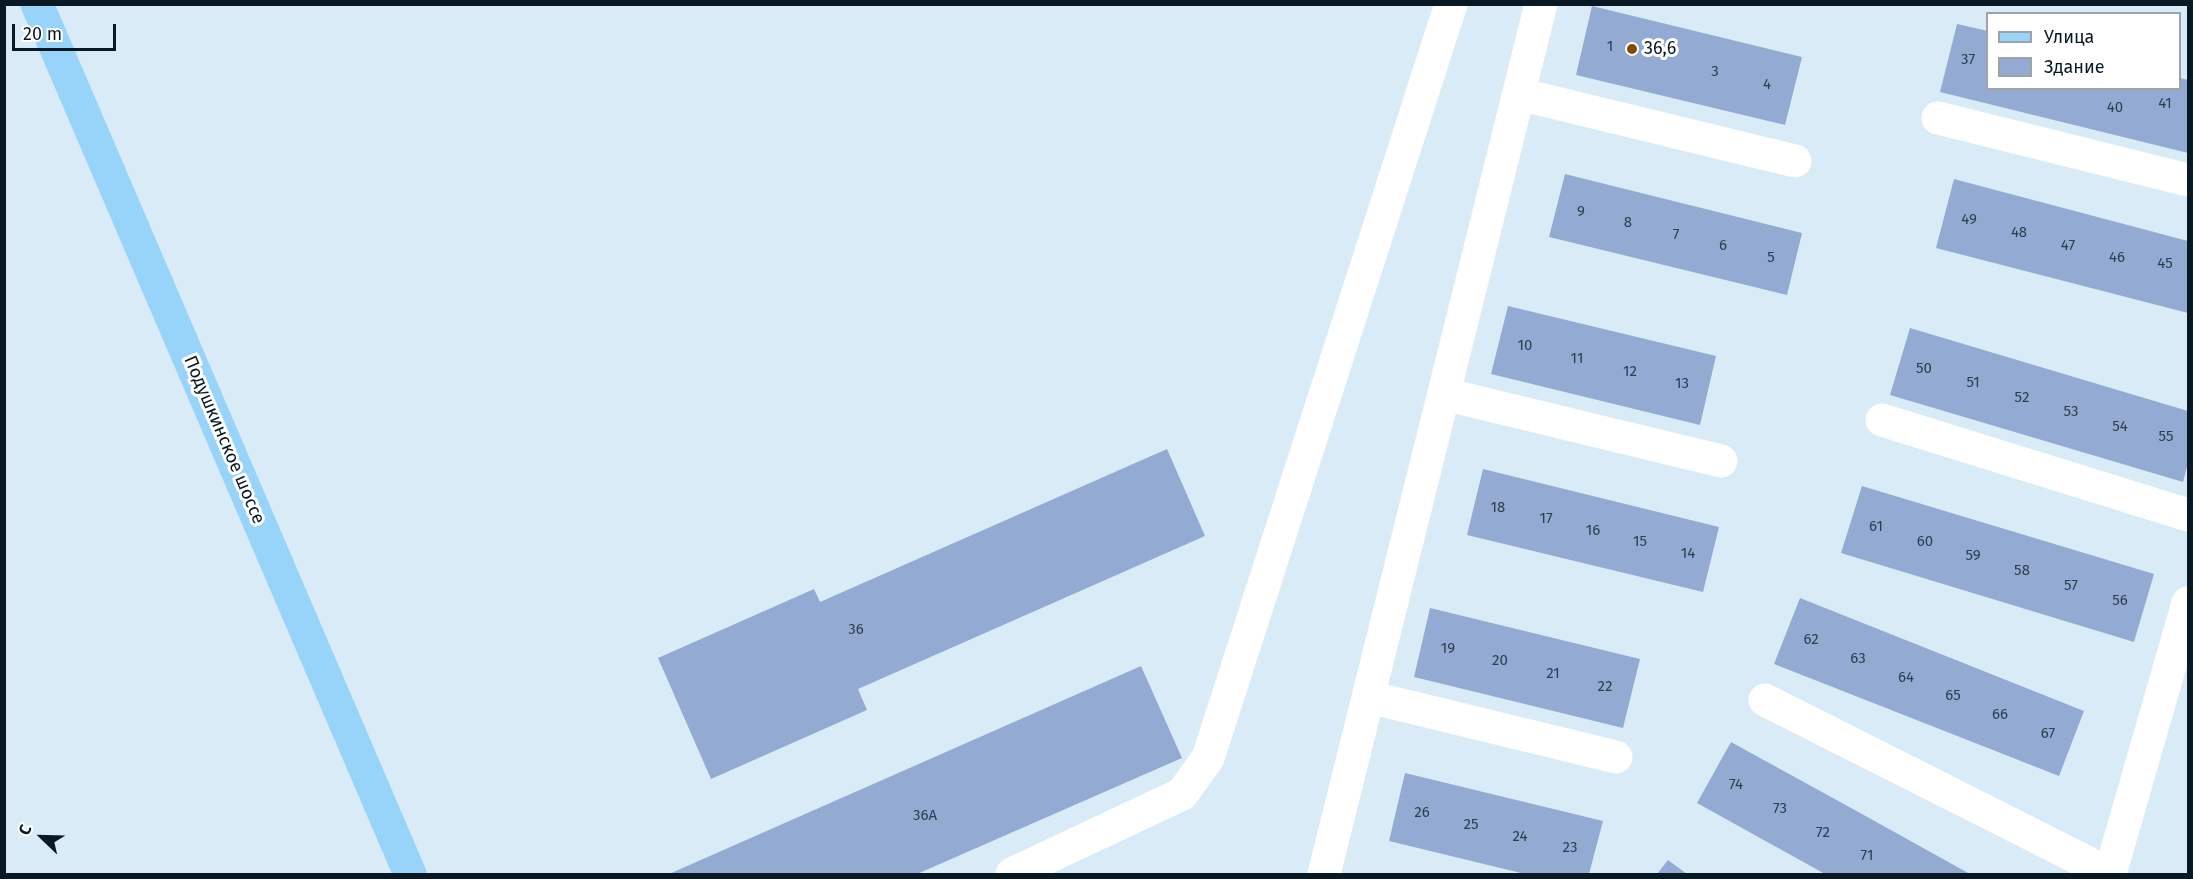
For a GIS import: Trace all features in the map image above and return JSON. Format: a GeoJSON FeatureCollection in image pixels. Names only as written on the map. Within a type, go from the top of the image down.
{"type":"FeatureCollection","features":[{"type":"Feature","properties":{"kind":"main road","name":"Подушкинское шоссе"},"geometry":{"type":"LineString","coordinates":[[38,4],[410,874]]}},
{"type":"Feature","properties":{"kind":"lane"},"geometry":{"type":"LineString","coordinates":[[1012,874],[1182,794],[1208,758],[1450,4]]}},
{"type":"Feature","properties":{"kind":"lane"},"geometry":{"type":"LineString","coordinates":[[1324,874],[1541,4]]}},
{"type":"Feature","properties":{"kind":"lane"},"geometry":{"type":"LineString","coordinates":[[1519,94],[1795,161]]}},
{"type":"Feature","properties":{"kind":"lane"},"geometry":{"type":"LineString","coordinates":[[1938,118],[2188,180]]}},
{"type":"Feature","properties":{"kind":"lane"},"geometry":{"type":"LineString","coordinates":[[1444,394],[1721,461]]}},
{"type":"Feature","properties":{"kind":"lane"},"geometry":{"type":"LineString","coordinates":[[1882,420],[2188,515]]}},
{"type":"Feature","properties":{"kind":"lane"},"geometry":{"type":"LineString","coordinates":[[1765,700],[2110,874],[2188,603]]}},
{"type":"Feature","properties":{"kind":"lane"},"geometry":{"type":"LineString","coordinates":[[1368,697],[1616,757]]}},
{"type":"Feature","properties":{"kind":"building"},"geometry":{"type":"Polygon","coordinates":[[[1592,6],[1802,57],[1785,125],[1576,75],[1592,6]]]}},
{"type":"Feature","properties":{"kind":"building"},"geometry":{"type":"Polygon","coordinates":[[[1957,24],[1986,31],[1986,90],[2181,90],[2181,78],[2188,80],[2188,153],[1940,92],[1957,24]]]}},
{"type":"Feature","properties":{"kind":"building"},"geometry":{"type":"Polygon","coordinates":[[[1565,174],[1802,233],[1787,295],[1549,237],[1565,174]]]}},
{"type":"Feature","properties":{"kind":"building"},"geometry":{"type":"Polygon","coordinates":[[[1954,179],[2188,241],[2188,313],[1936,248],[1954,179]]]}},
{"type":"Feature","properties":{"kind":"building"},"geometry":{"type":"Polygon","coordinates":[[[1508,306],[1716,356],[1700,425],[1491,374],[1508,306]]]}},
{"type":"Feature","properties":{"kind":"building"},"geometry":{"type":"Polygon","coordinates":[[[1910,328],[2188,411],[2188,463],[2183,482],[1890,395],[1910,328]]]}},
{"type":"Feature","properties":{"kind":"building"},"geometry":{"type":"Polygon","coordinates":[[[1167,449],[1205,536],[858,689],[867,710],[711,779],[658,658],[814,589],[820,602],[1167,449]]]}},
{"type":"Feature","properties":{"kind":"building"},"geometry":{"type":"Polygon","coordinates":[[[1483,469],[1719,527],[1703,592],[1467,535],[1483,469]]]}},
{"type":"Feature","properties":{"kind":"building"},"geometry":{"type":"Polygon","coordinates":[[[1862,486],[2154,574],[2134,642],[1841,553],[1862,486]]]}},
{"type":"Feature","properties":{"kind":"building"},"geometry":{"type":"Polygon","coordinates":[[[1800,598],[2084,711],[2059,776],[1774,664],[1800,598]]]}},
{"type":"Feature","properties":{"kind":"building"},"geometry":{"type":"Polygon","coordinates":[[[1430,608],[1640,659],[1623,728],[1414,677],[1430,608]]]}},
{"type":"Feature","properties":{"kind":"building"},"geometry":{"type":"Polygon","coordinates":[[[1141,666],[1182,758],[917,874],[669,874],[1141,666]]]}},
{"type":"Feature","properties":{"kind":"building"},"geometry":{"type":"Polygon","coordinates":[[[1731,742],[1970,874],[1825,874],[1697,803],[1731,742]]]}},
{"type":"Feature","properties":{"kind":"building"},"geometry":{"type":"Polygon","coordinates":[[[1405,773],[1603,821],[1589,874],[1525,874],[1389,841],[1405,773]]]}},
{"type":"Feature","properties":{"kind":"building"},"geometry":{"type":"Polygon","coordinates":[[[1668,860],[1687,874],[1657,874],[1668,860]]]}},
{"type":"Feature","properties":{"kind":"place","name":"36,6"},"geometry":{"type":"Point","coordinates":[1632,49]}}]}
